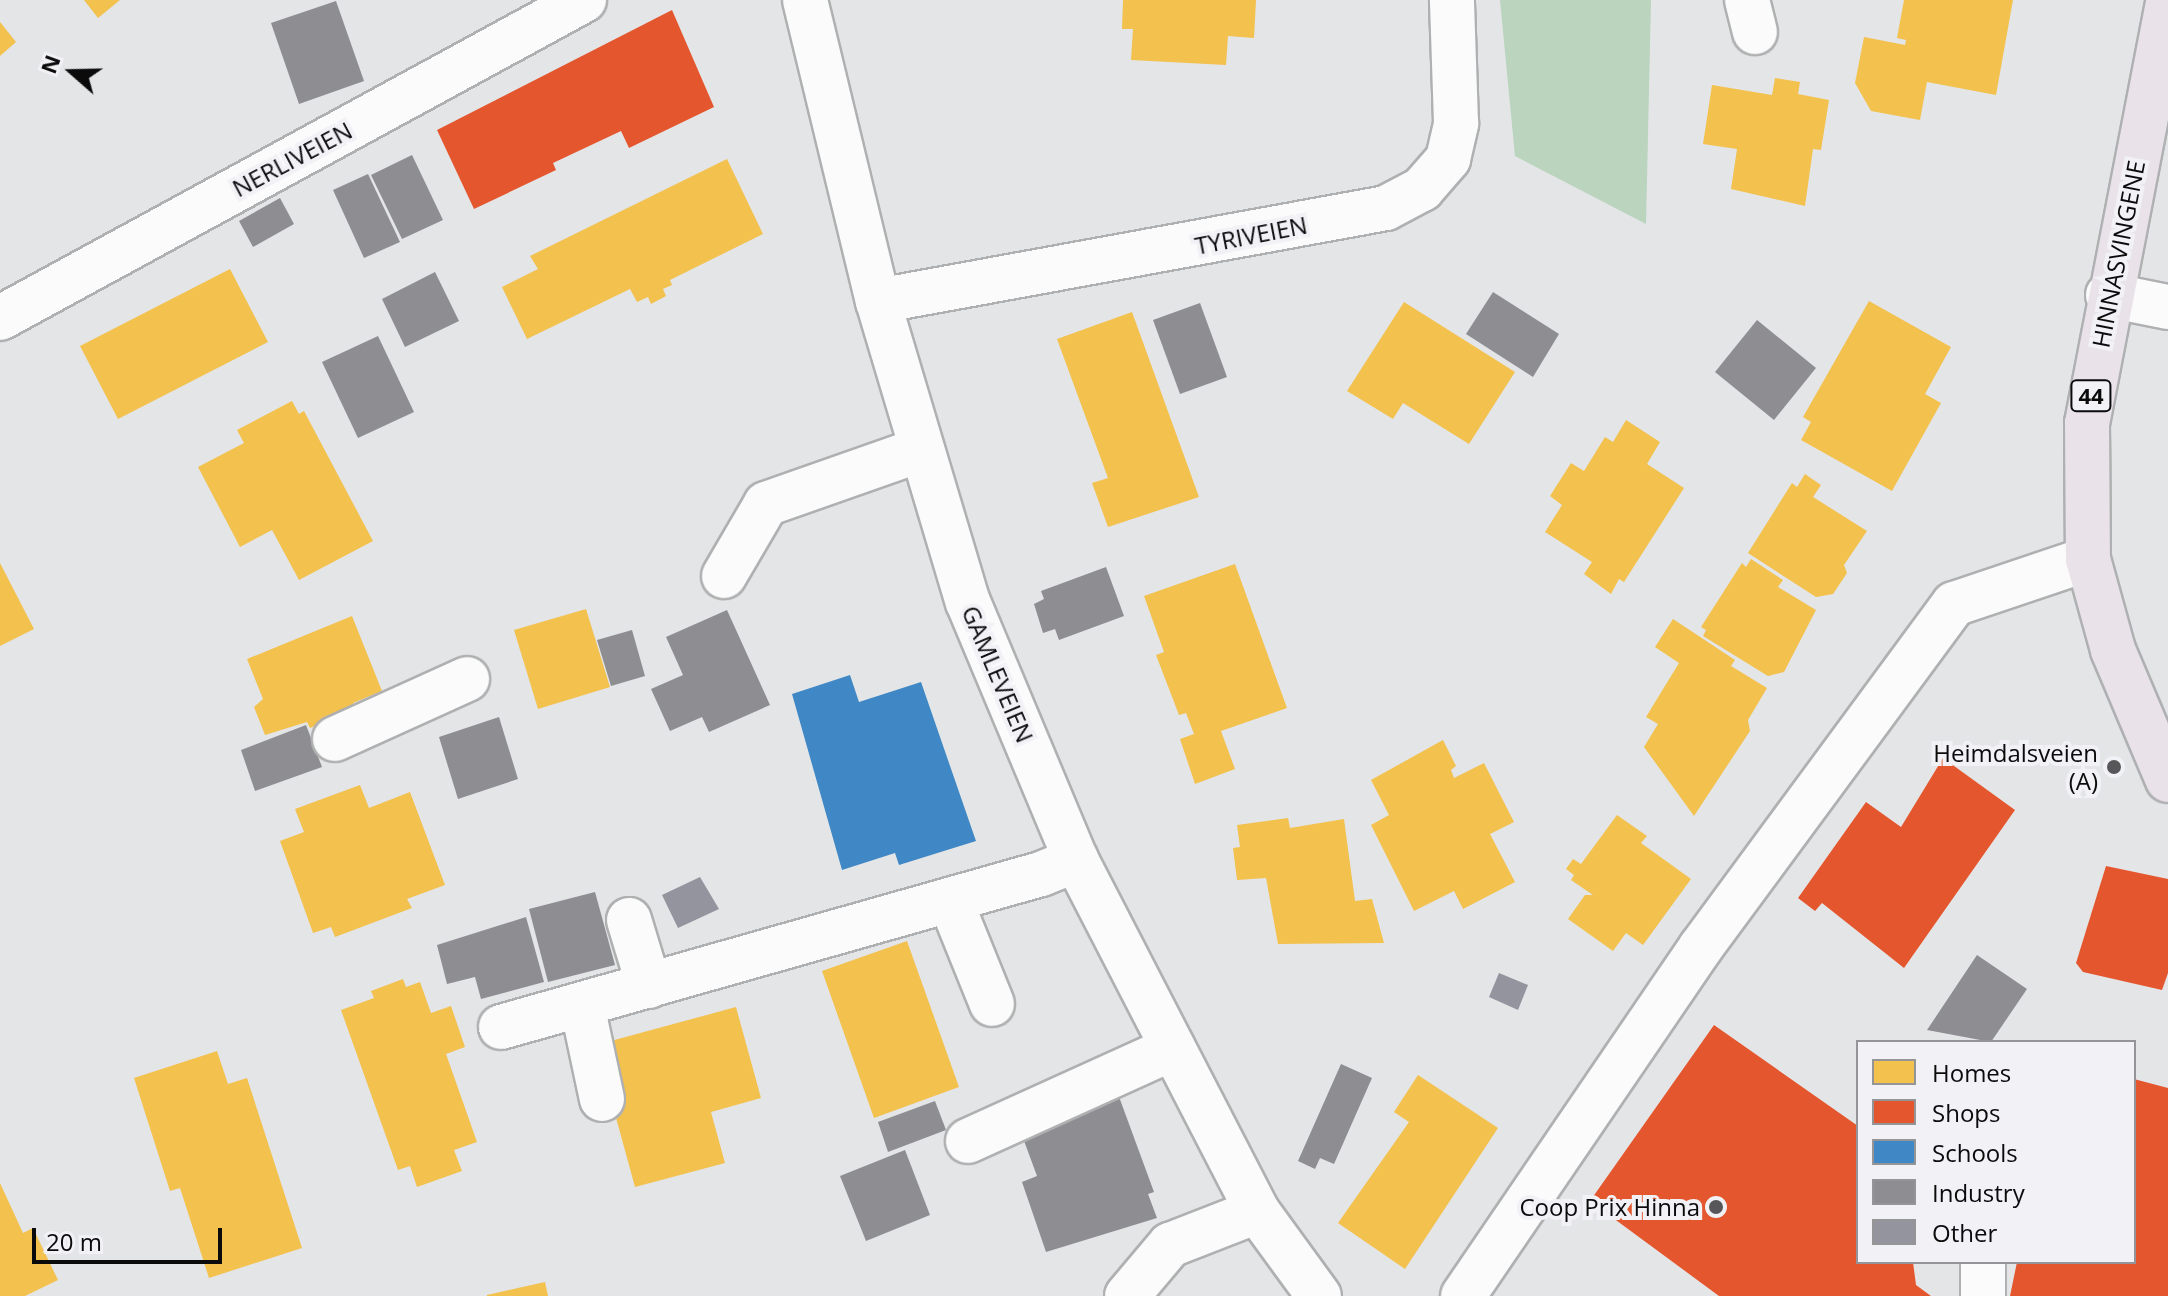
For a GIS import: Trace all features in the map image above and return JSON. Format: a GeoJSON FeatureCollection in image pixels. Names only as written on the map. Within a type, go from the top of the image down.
{"type":"FeatureCollection","features":[{"type":"Feature","properties":{"kind":"main road","name":"HINNASVINGENE"},"geometry":{"type":"LineString","coordinates":[[2168,3],[2108,295],[2087,423],[2088,559],[2113,650],[2168,780]]}},
{"type":"Feature","properties":{"kind":"street","name":"NERLIVEIEN"},"geometry":{"type":"LineString","coordinates":[[2,311],[584,0]]}},
{"type":"Feature","properties":{"kind":"street","name":"GAMLEVEIEN"},"geometry":{"type":"LineString","coordinates":[[805,0],[878,301],[968,602],[1076,860],[1257,1211],[1306,1290]]}},
{"type":"Feature","properties":{"kind":"street","name":"TYRIVEIEN"},"geometry":{"type":"LineString","coordinates":[[878,301],[1386,208],[1460,166],[1452,0]]}},
{"type":"Feature","properties":{"kind":"street"},"geometry":{"type":"LineString","coordinates":[[2108,295],[2168,307]]}},
{"type":"Feature","properties":{"kind":"street"},"geometry":{"type":"LineString","coordinates":[[724,576],[766,504],[922,449]]}},
{"type":"Feature","properties":{"kind":"street"},"geometry":{"type":"LineString","coordinates":[[1463,1296],[1701,947],[1954,604],[2088,559]]}},
{"type":"Feature","properties":{"kind":"street"},"geometry":{"type":"LineString","coordinates":[[335,739],[467,679]]}},
{"type":"Feature","properties":{"kind":"street"},"geometry":{"type":"LineString","coordinates":[[501,1027],[950,900],[1076,860]]}},
{"type":"Feature","properties":{"kind":"street"},"geometry":{"type":"LineString","coordinates":[[950,900],[992,1004]]}},
{"type":"Feature","properties":{"kind":"street"},"geometry":{"type":"LineString","coordinates":[[629,920],[649,986]]}},
{"type":"Feature","properties":{"kind":"street"},"geometry":{"type":"LineString","coordinates":[[582,1005],[602,1099]]}},
{"type":"Feature","properties":{"kind":"street"},"geometry":{"type":"LineString","coordinates":[[968,1141],[1173,1048]]}},
{"type":"Feature","properties":{"kind":"street"},"geometry":{"type":"LineString","coordinates":[[1127,1296],[1170,1245],[1257,1211]]}},
{"type":"Feature","properties":{"kind":"street"},"geometry":{"type":"LineString","coordinates":[[1983,1264],[1983,1296]]}},
{"type":"Feature","properties":{"kind":"green space"},"geometry":{"type":"Polygon","coordinates":[[[1500,0],[1651,0],[1646,224],[1515,156],[1500,0]]]}},
{"type":"Feature","properties":{"kind":"building: Homes"},"geometry":{"type":"Polygon","coordinates":[[[84,0],[120,0],[98,18],[84,0]]]}},
{"type":"Feature","properties":{"kind":"building: Homes"},"geometry":{"type":"Polygon","coordinates":[[[1123,0],[1256,0],[1254,38],[1228,36],[1226,65],[1131,60],[1133,29],[1122,29],[1123,0]]]}},
{"type":"Feature","properties":{"kind":"building: Homes"},"geometry":{"type":"Polygon","coordinates":[[[1904,0],[2013,0],[1996,95],[1927,82],[1920,120],[1871,111],[1855,83],[1864,37],[1905,45],[1906,40],[1897,38],[1904,0]]]}},
{"type":"Feature","properties":{"kind":"building: Homes"},"geometry":{"type":"Polygon","coordinates":[[[0,22],[16,42],[0,56],[0,22]]]}},
{"type":"Feature","properties":{"kind":"building: Homes"},"geometry":{"type":"Polygon","coordinates":[[[1775,78],[1800,82],[1798,94],[1829,100],[1821,150],[1813,149],[1805,206],[1731,189],[1737,149],[1703,144],[1712,85],[1772,95],[1775,78]]]}},
{"type":"Feature","properties":{"kind":"building: Homes"},"geometry":{"type":"Polygon","coordinates":[[[727,159],[763,234],[670,280],[672,285],[663,289],[666,296],[651,304],[648,297],[637,302],[630,289],[527,339],[502,287],[538,269],[530,256],[727,159]]]}},
{"type":"Feature","properties":{"kind":"building: Homes"},"geometry":{"type":"Polygon","coordinates":[[[230,269],[268,342],[118,419],[80,346],[230,269]]]}},
{"type":"Feature","properties":{"kind":"building: Homes"},"geometry":{"type":"Polygon","coordinates":[[[1869,301],[1951,347],[1925,394],[1941,403],[1892,491],[1801,440],[1811,422],[1803,417],[1869,301]]]}},
{"type":"Feature","properties":{"kind":"building: Homes"},"geometry":{"type":"Polygon","coordinates":[[[1404,302],[1515,372],[1469,444],[1403,403],[1393,419],[1347,391],[1404,302]]]}},
{"type":"Feature","properties":{"kind":"building: Homes"},"geometry":{"type":"Polygon","coordinates":[[[1132,312],[1199,497],[1108,527],[1092,483],[1108,478],[1057,339],[1132,312]]]}},
{"type":"Feature","properties":{"kind":"building: Homes"},"geometry":{"type":"Polygon","coordinates":[[[292,401],[299,414],[304,411],[373,541],[299,580],[272,530],[240,547],[198,467],[244,443],[237,430],[292,401]]]}},
{"type":"Feature","properties":{"kind":"building: Homes"},"geometry":{"type":"Polygon","coordinates":[[[1626,420],[1660,442],[1647,464],[1684,488],[1624,582],[1619,579],[1611,594],[1584,574],[1592,562],[1545,532],[1562,505],[1550,496],[1571,463],[1584,471],[1605,437],[1613,442],[1626,420]]]}},
{"type":"Feature","properties":{"kind":"building: Homes"},"geometry":{"type":"Polygon","coordinates":[[[1805,474],[1821,485],[1813,497],[1867,531],[1844,565],[1847,573],[1833,594],[1816,597],[1748,553],[1792,483],[1797,487],[1805,474]]]}},
{"type":"Feature","properties":{"kind":"building: Homes"},"geometry":{"type":"Polygon","coordinates":[[[1751,559],[1783,580],[1778,587],[1816,610],[1784,672],[1768,676],[1703,636],[1706,630],[1701,627],[1742,563],[1746,567],[1751,559]]]}},
{"type":"Feature","properties":{"kind":"building: Homes"},"geometry":{"type":"Polygon","coordinates":[[[0,563],[34,629],[0,646],[0,563]]]}},
{"type":"Feature","properties":{"kind":"building: Homes"},"geometry":{"type":"Polygon","coordinates":[[[1235,564],[1287,708],[1221,731],[1235,769],[1195,784],[1180,739],[1194,734],[1186,713],[1179,715],[1156,655],[1164,652],[1144,596],[1235,564]]]}},
{"type":"Feature","properties":{"kind":"building: Homes"},"geometry":{"type":"Polygon","coordinates":[[[586,609],[610,687],[538,709],[514,630],[586,609]]]}},
{"type":"Feature","properties":{"kind":"building: Homes"},"geometry":{"type":"Polygon","coordinates":[[[352,616],[382,691],[353,703],[356,709],[310,728],[307,722],[265,735],[254,707],[263,699],[247,659],[352,616]]]}},
{"type":"Feature","properties":{"kind":"building: Homes"},"geometry":{"type":"Polygon","coordinates":[[[1673,619],[1735,660],[1731,666],[1767,688],[1748,720],[1750,731],[1694,816],[1644,747],[1658,724],[1646,717],[1679,663],[1655,647],[1673,619]]]}},
{"type":"Feature","properties":{"kind":"building: Homes"},"geometry":{"type":"Polygon","coordinates":[[[1443,740],[1456,766],[1451,770],[1454,778],[1484,763],[1514,822],[1490,834],[1515,882],[1463,909],[1454,891],[1414,911],[1371,825],[1389,815],[1371,780],[1443,740]]]}},
{"type":"Feature","properties":{"kind":"building: Homes"},"geometry":{"type":"Polygon","coordinates":[[[360,785],[369,808],[410,792],[445,885],[407,899],[412,908],[335,937],[331,927],[313,933],[280,841],[304,832],[295,809],[360,785]]]}},
{"type":"Feature","properties":{"kind":"building: Homes"},"geometry":{"type":"Polygon","coordinates":[[[1617,815],[1647,836],[1641,843],[1691,879],[1643,945],[1626,933],[1613,951],[1568,919],[1585,895],[1593,895],[1571,880],[1574,875],[1566,869],[1573,859],[1581,864],[1617,815]]]}},
{"type":"Feature","properties":{"kind":"building: Homes"},"geometry":{"type":"Polygon","coordinates":[[[1288,818],[1290,828],[1344,819],[1355,901],[1372,899],[1384,943],[1278,944],[1266,878],[1237,880],[1233,848],[1240,847],[1237,825],[1288,818]]]}},
{"type":"Feature","properties":{"kind":"building: Homes"},"geometry":{"type":"Polygon","coordinates":[[[907,941],[959,1087],[874,1118],[822,971],[907,941]]]}},
{"type":"Feature","properties":{"kind":"building: Homes"},"geometry":{"type":"Polygon","coordinates":[[[403,979],[406,987],[420,982],[431,1013],[451,1006],[465,1047],[446,1054],[477,1142],[454,1150],[462,1171],[417,1187],[410,1166],[398,1170],[341,1010],[374,998],[371,991],[403,979]]]}},
{"type":"Feature","properties":{"kind":"building: Homes"},"geometry":{"type":"Polygon","coordinates":[[[736,1007],[761,1098],[711,1112],[725,1163],[635,1187],[596,1045],[736,1007]]]}},
{"type":"Feature","properties":{"kind":"building: Homes"},"geometry":{"type":"Polygon","coordinates":[[[217,1051],[228,1084],[247,1078],[302,1248],[209,1278],[180,1188],[170,1191],[134,1078],[217,1051]]]}},
{"type":"Feature","properties":{"kind":"building: Homes"},"geometry":{"type":"Polygon","coordinates":[[[1418,1075],[1498,1128],[1405,1269],[1338,1223],[1409,1122],[1394,1112],[1418,1075]]]}},
{"type":"Feature","properties":{"kind":"building: Homes"},"geometry":{"type":"Polygon","coordinates":[[[0,1183],[23,1233],[33,1228],[58,1280],[25,1296],[0,1296],[0,1183]]]}},
{"type":"Feature","properties":{"kind":"building: Homes"},"geometry":{"type":"Polygon","coordinates":[[[545,1282],[548,1296],[487,1296],[487,1295],[545,1282]]]}},
{"type":"Feature","properties":{"kind":"building: Shops"},"geometry":{"type":"Polygon","coordinates":[[[672,10],[714,107],[629,148],[621,131],[553,163],[556,170],[474,209],[437,130],[672,10]]]}},
{"type":"Feature","properties":{"kind":"building: Shops"},"geometry":{"type":"Polygon","coordinates":[[[1943,758],[2015,810],[1904,968],[1822,903],[1815,911],[1798,898],[1866,802],[1901,827],[1943,758]]]}},
{"type":"Feature","properties":{"kind":"building: Shops"},"geometry":{"type":"Polygon","coordinates":[[[2106,866],[2168,879],[2168,973],[2162,990],[2083,972],[2076,963],[2106,866]]]}},
{"type":"Feature","properties":{"kind":"building: Shops"},"geometry":{"type":"Polygon","coordinates":[[[1714,1025],[1856,1125],[1856,1264],[1913,1264],[1916,1285],[1931,1296],[1719,1296],[1590,1201],[1714,1025]]]}},
{"type":"Feature","properties":{"kind":"building: Shops"},"geometry":{"type":"Polygon","coordinates":[[[2136,1080],[2168,1088],[2168,1296],[2010,1296],[2017,1264],[2136,1264],[2136,1080]]]}},
{"type":"Feature","properties":{"kind":"building: Schools"},"geometry":{"type":"Polygon","coordinates":[[[850,675],[859,702],[921,682],[976,841],[899,865],[895,853],[842,870],[792,694],[850,675]]]}},
{"type":"Feature","properties":{"kind":"building: Industry"},"geometry":{"type":"Polygon","coordinates":[[[336,1],[364,81],[299,104],[271,23],[336,1]]]}},
{"type":"Feature","properties":{"kind":"building: Industry"},"geometry":{"type":"Polygon","coordinates":[[[412,155],[443,220],[402,239],[371,175],[412,155]]]}},
{"type":"Feature","properties":{"kind":"building: Industry"},"geometry":{"type":"Polygon","coordinates":[[[368,174],[400,242],[364,258],[333,190],[368,174]]]}},
{"type":"Feature","properties":{"kind":"building: Industry"},"geometry":{"type":"Polygon","coordinates":[[[280,198],[294,224],[253,247],[239,221],[280,198]]]}},
{"type":"Feature","properties":{"kind":"building: Industry"},"geometry":{"type":"Polygon","coordinates":[[[435,272],[459,321],[405,347],[382,299],[435,272]]]}},
{"type":"Feature","properties":{"kind":"building: Industry"},"geometry":{"type":"Polygon","coordinates":[[[1493,292],[1559,334],[1533,377],[1466,334],[1493,292]]]}},
{"type":"Feature","properties":{"kind":"building: Industry"},"geometry":{"type":"Polygon","coordinates":[[[1200,303],[1227,377],[1180,394],[1153,320],[1200,303]]]}},
{"type":"Feature","properties":{"kind":"building: Industry"},"geometry":{"type":"Polygon","coordinates":[[[1757,320],[1816,368],[1774,420],[1715,372],[1757,320]]]}},
{"type":"Feature","properties":{"kind":"building: Industry"},"geometry":{"type":"Polygon","coordinates":[[[378,336],[414,412],[358,438],[322,362],[378,336]]]}},
{"type":"Feature","properties":{"kind":"building: Industry"},"geometry":{"type":"Polygon","coordinates":[[[1106,567],[1124,616],[1059,640],[1055,629],[1043,633],[1034,604],[1044,599],[1041,591],[1106,567]]]}},
{"type":"Feature","properties":{"kind":"building: Industry"},"geometry":{"type":"Polygon","coordinates":[[[727,610],[770,705],[709,732],[702,717],[670,731],[651,689],[683,675],[666,637],[727,610]]]}},
{"type":"Feature","properties":{"kind":"building: Industry"},"geometry":{"type":"Polygon","coordinates":[[[632,630],[645,676],[611,686],[597,640],[632,630]]]}},
{"type":"Feature","properties":{"kind":"building: Industry"},"geometry":{"type":"Polygon","coordinates":[[[499,717],[518,779],[458,799],[439,737],[499,717]]]}},
{"type":"Feature","properties":{"kind":"building: Industry"},"geometry":{"type":"Polygon","coordinates":[[[306,725],[322,767],[255,791],[241,750],[306,725]]]}},
{"type":"Feature","properties":{"kind":"building: Industry"},"geometry":{"type":"Polygon","coordinates":[[[595,892],[615,965],[548,982],[529,909],[595,892]]]}},
{"type":"Feature","properties":{"kind":"building: Industry"},"geometry":{"type":"Polygon","coordinates":[[[526,917],[544,982],[481,999],[475,977],[447,984],[437,945],[526,917]]]}},
{"type":"Feature","properties":{"kind":"building: Industry"},"geometry":{"type":"Polygon","coordinates":[[[1977,955],[2027,989],[1992,1040],[1927,1030],[1977,955]]]}},
{"type":"Feature","properties":{"kind":"building: Industry"},"geometry":{"type":"Polygon","coordinates":[[[1341,1064],[1372,1078],[1334,1164],[1320,1158],[1315,1169],[1298,1161],[1341,1064]]]}},
{"type":"Feature","properties":{"kind":"building: Industry"},"geometry":{"type":"Polygon","coordinates":[[[1118,1094],[1154,1192],[1148,1194],[1157,1218],[1046,1252],[1022,1182],[1037,1176],[1020,1130],[1118,1094]]]}},
{"type":"Feature","properties":{"kind":"building: Industry"},"geometry":{"type":"Polygon","coordinates":[[[935,1101],[946,1130],[888,1152],[878,1122],[935,1101]]]}},
{"type":"Feature","properties":{"kind":"building: Industry"},"geometry":{"type":"Polygon","coordinates":[[[905,1150],[930,1215],[866,1241],[840,1176],[905,1150]]]}},
{"type":"Feature","properties":{"kind":"building: Other"},"geometry":{"type":"Polygon","coordinates":[[[700,877],[719,909],[678,928],[662,895],[700,877]]]}},
{"type":"Feature","properties":{"kind":"building: Other"},"geometry":{"type":"Polygon","coordinates":[[[1499,973],[1528,985],[1518,1010],[1489,997],[1499,973]]]}},
{"type":"Feature","properties":{"kind":"place","name":"Heimdalsveien (A)"},"geometry":{"type":"Point","coordinates":[2114,767]}},
{"type":"Feature","properties":{"kind":"place","name":"Coop Prix Hinna"},"geometry":{"type":"Point","coordinates":[1716,1207]}}]}
